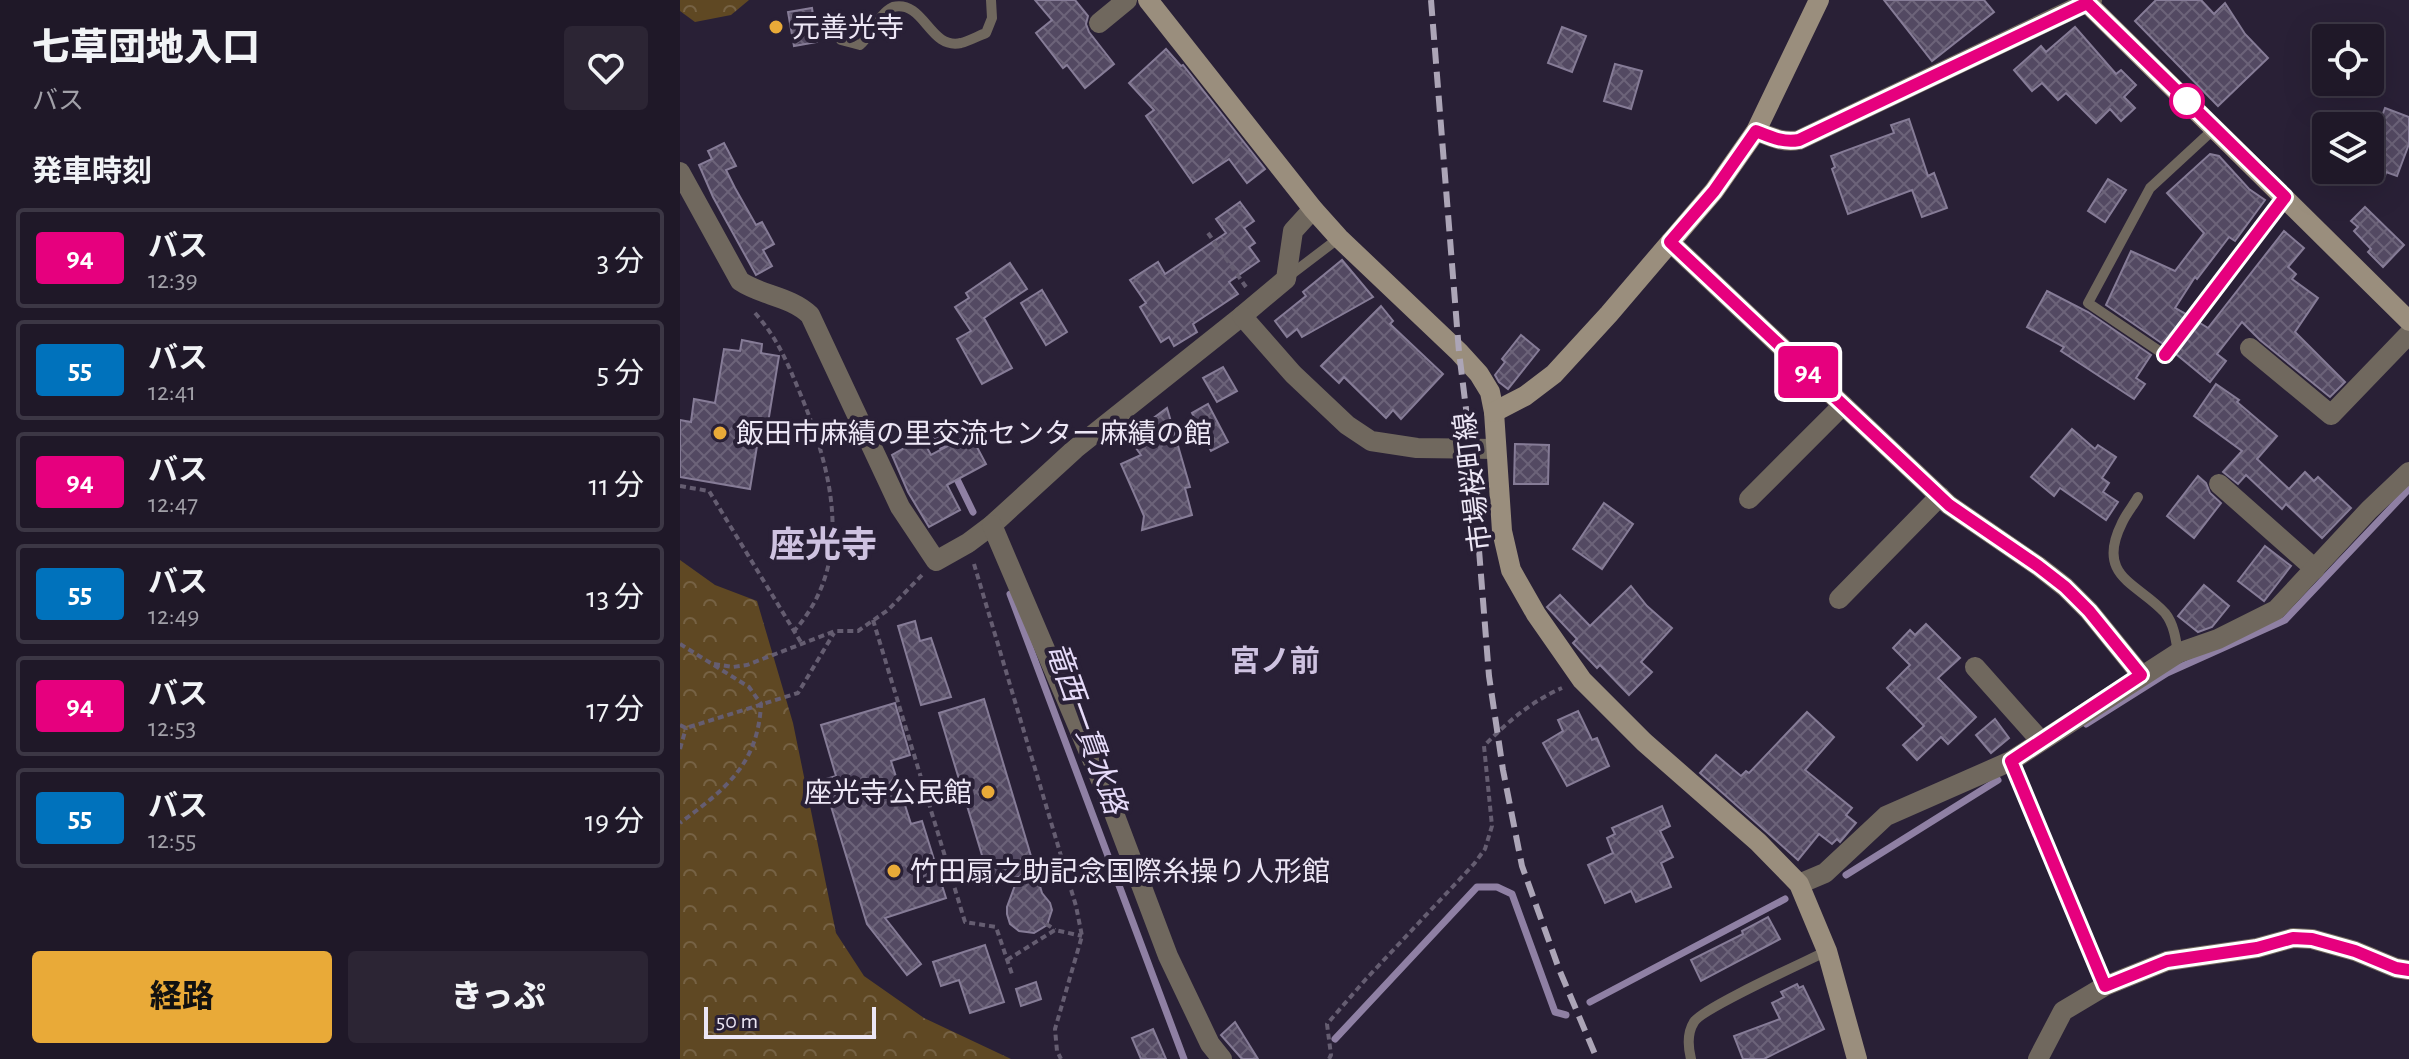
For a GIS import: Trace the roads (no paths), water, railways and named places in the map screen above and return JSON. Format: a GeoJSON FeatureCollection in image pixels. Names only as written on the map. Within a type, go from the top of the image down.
{"type":"FeatureCollection","features":[{"type":"Feature","properties":{"kind":"main road","name":"市場桜町線"},"geometry":{"type":"LineString","coordinates":[[1148,0],[1313,209],[1479,374],[1490,392],[1494,412],[1502,531],[1511,570],[1536,614],[1582,680],[1644,742],[1758,842],[1799,884],[1827,951],[1857,1059]]}},
{"type":"Feature","properties":{"kind":"main road"},"geometry":{"type":"LineString","coordinates":[[1494,412],[1525,396],[1554,374],[1714,191],[1756,131],[1819,0]]}},
{"type":"Feature","properties":{"kind":"main road"},"geometry":{"type":"LineString","coordinates":[[2088,1],[2409,321]]}},
{"type":"Feature","properties":{"kind":"street"},"geometry":{"type":"LineString","coordinates":[[1099,23],[1127,0]]}},
{"type":"Feature","properties":{"kind":"street"},"geometry":{"type":"LineString","coordinates":[[1756,131],[1780,141],[1799,140],[2088,1]]}},
{"type":"Feature","properties":{"kind":"street"},"geometry":{"type":"LineString","coordinates":[[680,172],[740,281],[753,290],[798,304],[810,315],[900,507],[936,561],[992,525],[1075,449],[1286,279],[1293,231],[1313,209]]}},
{"type":"Feature","properties":{"kind":"street"},"geometry":{"type":"LineString","coordinates":[[1670,242],[1940,496],[1966,518],[2065,587],[2089,611],[2141,675]]}},
{"type":"Feature","properties":{"kind":"street"},"geometry":{"type":"LineString","coordinates":[[1250,310],[1293,374],[1347,425],[1371,441],[1417,448],[1496,449]]}},
{"type":"Feature","properties":{"kind":"street"},"geometry":{"type":"LineString","coordinates":[[2250,348],[2331,415],[2409,334]]}},
{"type":"Feature","properties":{"kind":"street"},"geometry":{"type":"LineString","coordinates":[[1749,499],[1843,405]]}},
{"type":"Feature","properties":{"kind":"street"},"geometry":{"type":"LineString","coordinates":[[1799,884],[1825,873],[1886,816],[2011,761],[2178,653],[2218,639],[2276,610],[2369,510],[2409,472]]}},
{"type":"Feature","properties":{"kind":"street"},"geometry":{"type":"LineString","coordinates":[[2219,484],[2315,569]]}},
{"type":"Feature","properties":{"kind":"street"},"geometry":{"type":"LineString","coordinates":[[1839,599],[1940,496]]}},
{"type":"Feature","properties":{"kind":"street"},"geometry":{"type":"LineString","coordinates":[[992,525],[1106,792],[1168,956],[1210,1044],[1222,1059]]}},
{"type":"Feature","properties":{"kind":"street"},"geometry":{"type":"LineString","coordinates":[[1975,667],[2041,741]]}},
{"type":"Feature","properties":{"kind":"street"},"geometry":{"type":"LineString","coordinates":[[2038,1059],[2063,1011],[2105,986],[2167,961],[2257,948],[2293,938],[2312,939],[2409,970]]}},
{"type":"Feature","properties":{"kind":"lane"},"geometry":{"type":"LineString","coordinates":[[841,40],[860,45],[881,17],[892,8],[906,5],[916,9],[940,38],[961,43],[986,33],[992,18],[991,0]]}},
{"type":"Feature","properties":{"kind":"lane"},"geometry":{"type":"LineString","coordinates":[[2215,128],[2150,188],[2088,303],[2165,355],[2285,197]]}},
{"type":"Feature","properties":{"kind":"lane"},"geometry":{"type":"LineString","coordinates":[[1286,279],[1339,238]]}},
{"type":"Feature","properties":{"kind":"lane"},"geometry":{"type":"LineString","coordinates":[[2138,497],[2121,524],[2117,537],[2116,566],[2125,581],[2165,613],[2176,636],[2178,653]]}},
{"type":"Feature","properties":{"kind":"lane"},"geometry":{"type":"LineString","coordinates":[[2011,761],[2105,986]]}},
{"type":"Feature","properties":{"kind":"lane"},"geometry":{"type":"LineString","coordinates":[[1691,1059],[1688,1037],[1694,1020],[1827,951]]}},
{"type":"Feature","properties":{"kind":"waterway","name":"竜西一貫水路"},"geometry":{"type":"LineString","coordinates":[[934,431],[946,454]]}},
{"type":"Feature","properties":{"kind":"waterway","name":"竜西一貫水路"},"geometry":{"type":"LineString","coordinates":[[954,473],[973,512]]}},
{"type":"Feature","properties":{"kind":"waterway"},"geometry":{"type":"LineString","coordinates":[[2086,724],[2167,673],[2285,620],[2409,489]]}},
{"type":"Feature","properties":{"kind":"waterway","name":"竜西一貫水路"},"geometry":{"type":"LineString","coordinates":[[1010,594],[1184,1059]]}},
{"type":"Feature","properties":{"kind":"waterway"},"geometry":{"type":"LineString","coordinates":[[1846,875],[1998,780]]}},
{"type":"Feature","properties":{"kind":"waterway"},"geometry":{"type":"LineString","coordinates":[[1335,1039],[1477,887],[1497,887],[1512,894],[1555,1012],[1566,1015]]}},
{"type":"Feature","properties":{"kind":"waterway"},"geometry":{"type":"LineString","coordinates":[[1590,1002],[1785,899]]}},
{"type":"Feature","properties":{"kind":"railway"},"geometry":{"type":"LineString","coordinates":[[1431,0],[1489,676],[1503,770],[1522,866],[1559,969],[1597,1059]]}},
{"type":"Feature","properties":{"kind":"place","name":"元善光寺"},"geometry":{"type":"Point","coordinates":[776,27]}},
{"type":"Feature","properties":{"kind":"place","name":"飯田市麻績の里交流センター麻績の館"},"geometry":{"type":"Point","coordinates":[720,433]}},
{"type":"Feature","properties":{"kind":"place","name":"座光寺公民館"},"geometry":{"type":"Point","coordinates":[988,792]}},
{"type":"Feature","properties":{"kind":"place","name":"竹田扇之助記念国際糸操り人形館"},"geometry":{"type":"Point","coordinates":[894,871]}},
{"type":"Feature","properties":{"kind":"district","name":"座光寺"},"geometry":{"type":"Point","coordinates":[823,544]}},
{"type":"Feature","properties":{"kind":"district","name":"宮ノ前"},"geometry":{"type":"Point","coordinates":[1275,661]}}]}
